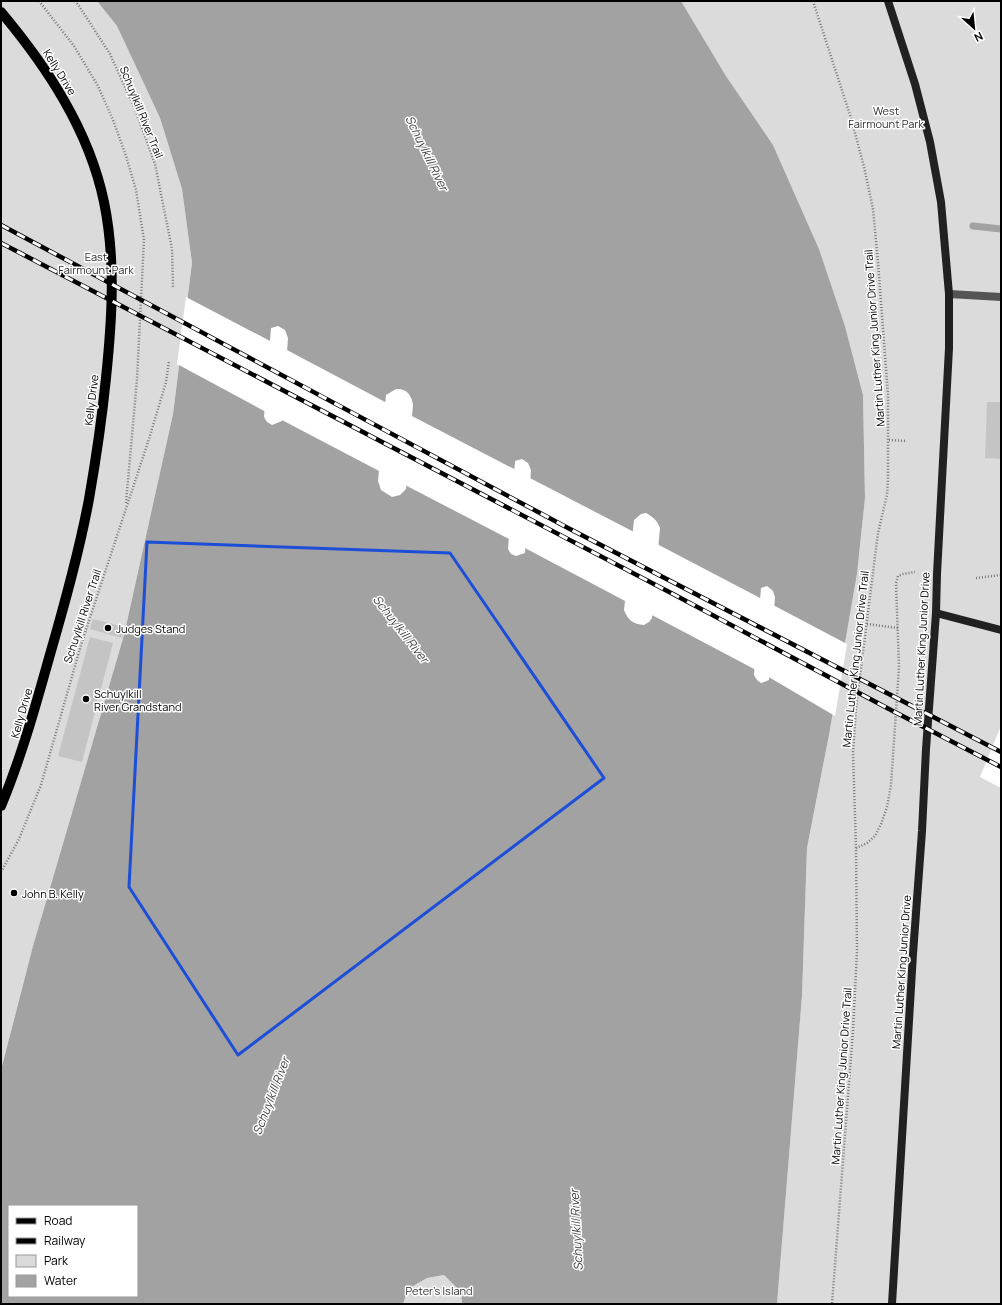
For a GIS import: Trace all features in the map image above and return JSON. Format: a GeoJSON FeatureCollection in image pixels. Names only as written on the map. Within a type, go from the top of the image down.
{"type":"FeatureCollection","features":[{"type":"Feature","properties":{"kind":"main road","name":"Martin Luther King Junior Drive"},"geometry":{"type":"LineString","coordinates":[[888,1],[915,84],[930,142],[941,202],[948,294],[949,348],[936,613],[926,749],[892,1304]]}},
{"type":"Feature","properties":{"kind":"main road","name":"Kelly Drive"},"geometry":{"type":"LineString","coordinates":[[1,12],[23,38],[44,67],[75,121],[86,144],[104,202],[109,234],[112,282],[110,340],[101,421],[89,499],[79,547],[23,749],[1,806]]}},
{"type":"Feature","properties":{"kind":"main road"},"geometry":{"type":"LineString","coordinates":[[936,613],[1001,630]]}},
{"type":"Feature","properties":{"kind":"lane"},"geometry":{"type":"LineString","coordinates":[[948,294],[1001,296]]}},
{"type":"Feature","properties":{"kind":"path","name":"Schuylkill River Trail"},"geometry":{"type":"LineString","coordinates":[[74,1],[80,6],[110,54],[135,109],[155,164],[172,249],[173,287]]}},
{"type":"Feature","properties":{"kind":"path","name":"Martin Luther King Junior Drive Trail"},"geometry":{"type":"LineString","coordinates":[[813,1],[851,118],[873,209],[888,395],[889,440],[887,495],[878,533],[856,708],[853,753],[857,952],[853,1031],[832,1304]]}},
{"type":"Feature","properties":{"kind":"path","name":"Schuylkill River Trail"},"geometry":{"type":"LineString","coordinates":[[1,872],[19,839],[41,785],[81,645],[149,439],[166,382],[169,361]]}},
{"type":"Feature","properties":{"kind":"path"},"geometry":{"type":"LineString","coordinates":[[889,440],[907,441]]}},
{"type":"Feature","properties":{"kind":"path"},"geometry":{"type":"LineString","coordinates":[[856,848],[867,843],[875,836],[887,807],[899,667],[896,583],[898,576],[915,572]]}},
{"type":"Feature","properties":{"kind":"path"},"geometry":{"type":"LineString","coordinates":[[976,578],[1001,575]]}},
{"type":"Feature","properties":{"kind":"path"},"geometry":{"type":"LineString","coordinates":[[867,624],[898,628]]}},
{"type":"Feature","properties":{"kind":"highlighted area"},"geometry":{"type":"Polygon","coordinates":[[[147,542],[450,553],[604,778],[238,1055],[129,887],[147,542]]]}},
{"type":"Feature","properties":{"kind":"green space","name":"East Fairmount Park"},"geometry":{"type":"Polygon","coordinates":[[[1,1],[97,1],[117,26],[160,118],[182,189],[192,263],[173,414],[124,635],[33,946],[1,1070],[1,1]]]}},
{"type":"Feature","properties":{"kind":"green space","name":"West Fairmount Park"},"geometry":{"type":"Polygon","coordinates":[[[681,1],[1001,1],[1001,728],[980,777],[1001,788],[1001,1304],[777,1304],[802,996],[807,848],[829,735],[857,574],[865,498],[863,395],[845,326],[819,249],[773,145],[726,76],[681,1]]]}},
{"type":"Feature","properties":{"kind":"green space","name":"Peter's Island"},"geometry":{"type":"Polygon","coordinates":[[[444,1275],[461,1292],[462,1304],[403,1304],[408,1289],[427,1278],[444,1275]]]}},
{"type":"Feature","properties":{"kind":"water","name":"Schuylkill River"},"geometry":{"type":"Polygon","coordinates":[[[97,1],[681,1],[726,76],[773,145],[819,249],[845,326],[863,395],[865,498],[857,574],[829,735],[807,848],[802,996],[777,1304],[462,1304],[461,1292],[444,1275],[427,1278],[408,1289],[403,1304],[1,1304],[1,1070],[33,946],[124,635],[173,414],[192,263],[182,189],[160,118],[117,26],[97,1]],[[278,326],[271,328],[264,417],[267,422],[272,425],[282,421],[288,338],[285,330],[278,326]],[[396,389],[386,395],[378,481],[381,490],[392,497],[400,495],[406,489],[413,405],[410,395],[406,391],[396,389]],[[522,459],[515,461],[508,549],[511,554],[516,556],[525,553],[531,470],[528,463],[522,459]],[[646,513],[641,514],[634,520],[624,610],[631,621],[644,625],[652,618],[660,528],[656,521],[646,513]],[[767,586],[761,588],[754,675],[761,683],[769,680],[775,597],[773,591],[767,586]]]}},
{"type":"Feature","properties":{"kind":"pier"},"geometry":{"type":"Polygon","coordinates":[[[186,297],[272,342],[266,412],[177,364],[186,297]]]}},
{"type":"Feature","properties":{"kind":"pier"},"geometry":{"type":"Polygon","coordinates":[[[285,349],[387,403],[381,472],[280,419],[285,349]]]}},
{"type":"Feature","properties":{"kind":"pier"},"geometry":{"type":"Polygon","coordinates":[[[410,415],[516,470],[511,540],[405,485],[410,415]]]}},
{"type":"Feature","properties":{"kind":"pier"},"geometry":{"type":"Polygon","coordinates":[[[528,477],[634,532],[627,602],[523,547],[528,477]]]}},
{"type":"Feature","properties":{"kind":"pier"},"geometry":{"type":"Polygon","coordinates":[[[657,544],[762,599],[756,670],[650,614],[657,544]]]}},
{"type":"Feature","properties":{"kind":"pier"},"geometry":{"type":"Polygon","coordinates":[[[773,605],[847,644],[835,716],[767,676],[773,605]]]}},
{"type":"Feature","properties":{"kind":"building"},"geometry":{"type":"Polygon","coordinates":[[[987,402],[1001,402],[1001,459],[985,458],[987,402]]]}},
{"type":"Feature","properties":{"kind":"building","name":"Judges Stand"},"geometry":{"type":"Polygon","coordinates":[[[93,619],[125,627],[122,638],[90,629],[93,619]]]}},
{"type":"Feature","properties":{"kind":"building","name":"Schuylkill River Grandstand"},"geometry":{"type":"Polygon","coordinates":[[[90,637],[113,643],[82,762],[58,756],[90,637]]]}},
{"type":"Feature","properties":{"kind":"waterway"},"geometry":{"type":"LineString","coordinates":[[973,226],[1001,229]]}},
{"type":"Feature","properties":{"kind":"railway"},"geometry":{"type":"LineString","coordinates":[[1,225],[568,528],[1001,752]]}},
{"type":"Feature","properties":{"kind":"railway"},"geometry":{"type":"LineString","coordinates":[[1,243],[1001,767]]}},
{"type":"Feature","properties":{"kind":"place","name":"Judges Stand"},"geometry":{"type":"Point","coordinates":[108,628]}},
{"type":"Feature","properties":{"kind":"place","name":"Schuylkill River Grandstand"},"geometry":{"type":"Point","coordinates":[86,699]}},
{"type":"Feature","properties":{"kind":"place","name":"John B. Kelly"},"geometry":{"type":"Point","coordinates":[14,893]}}]}
